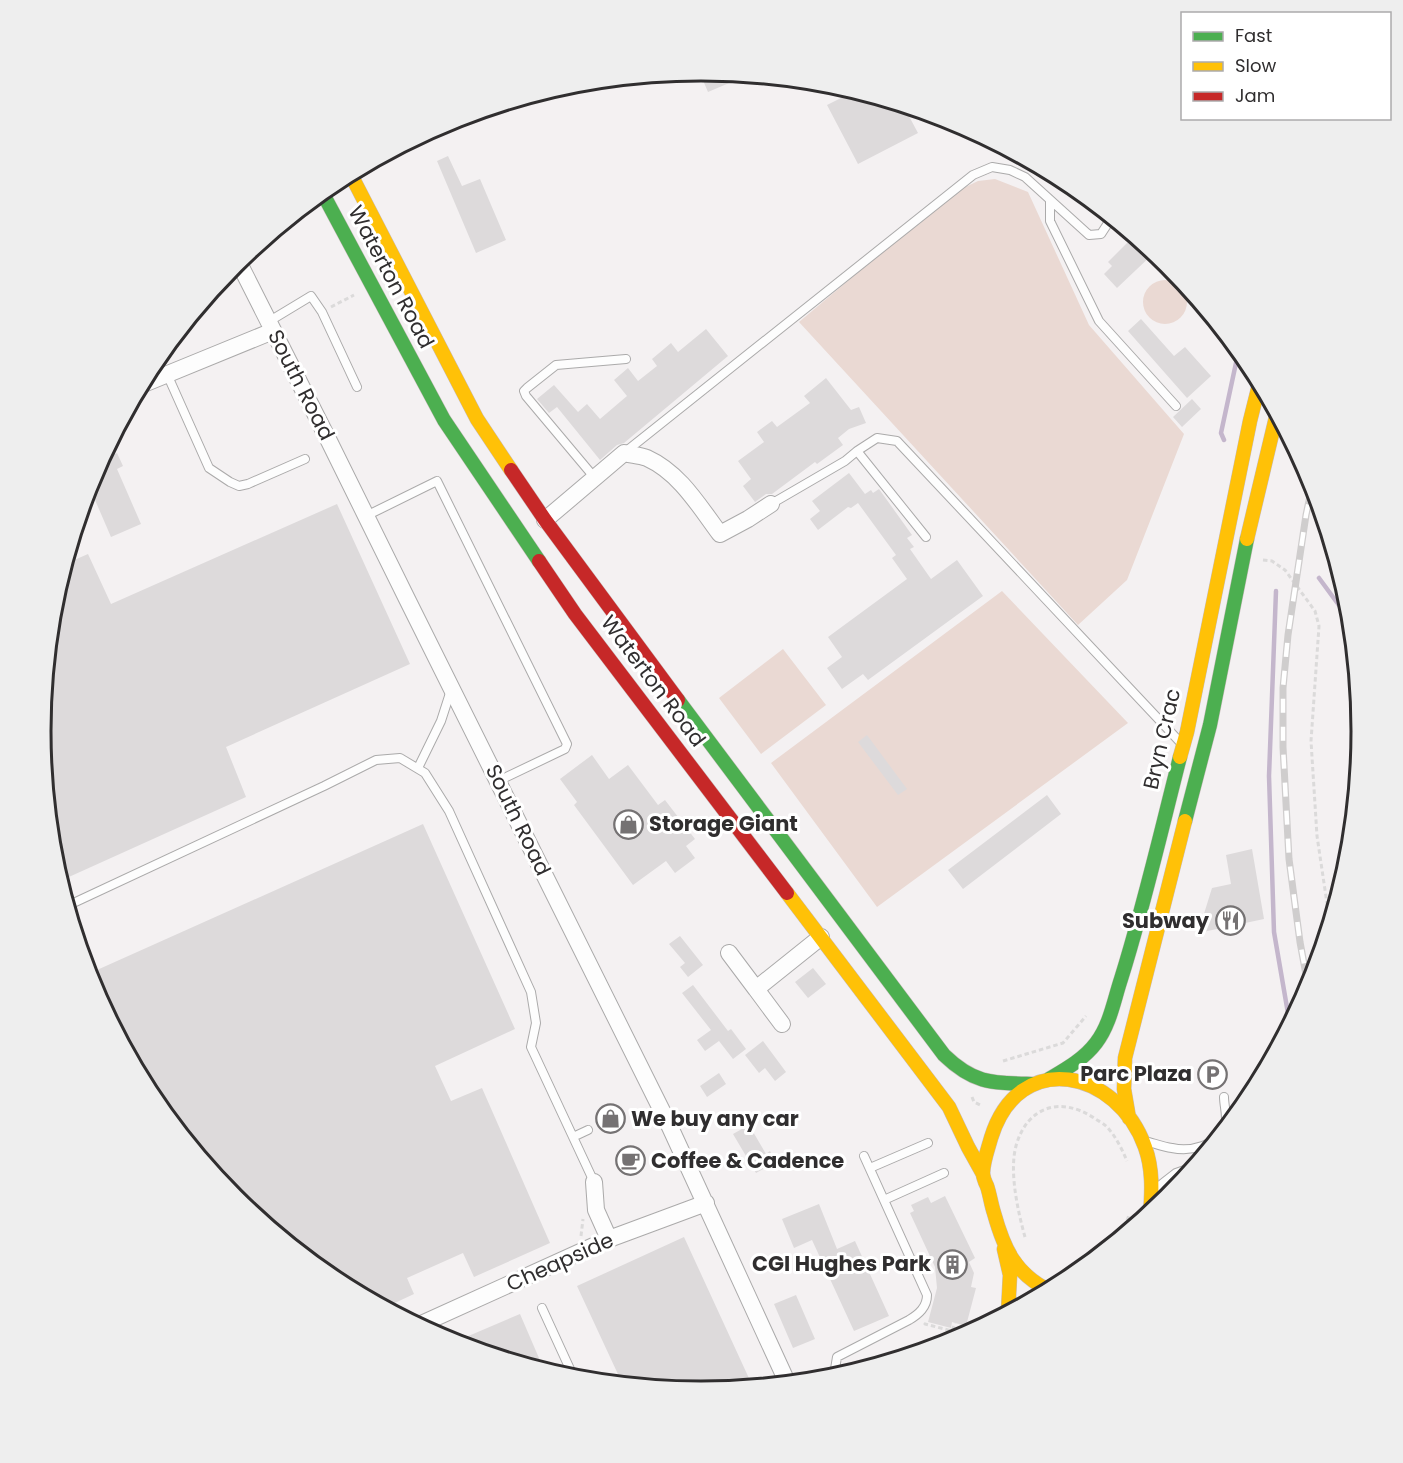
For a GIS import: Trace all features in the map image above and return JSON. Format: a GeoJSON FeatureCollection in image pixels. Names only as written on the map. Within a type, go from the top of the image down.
{"type":"FeatureCollection","features":[{"type":"Feature","properties":{"kind":"main road","name":"Waterton Road"},"geometry":{"type":"LineString","coordinates":[[355,182],[477,419],[545,520],[944,1055],[959,1069],[989,1083],[1032,1084]]}},
{"type":"Feature","properties":{"kind":"main road","name":"Waterton Road"},"geometry":{"type":"LineString","coordinates":[[327,200],[444,420],[575,614],[949,1107],[983,1174],[1004,1247]]}},
{"type":"Feature","properties":{"kind":"main road","name":"Bryn Crac"},"geometry":{"type":"LineString","coordinates":[[1049,1079],[1070,1067],[1096,1042],[1107,1023],[1128,956],[1184,746],[1257,393]]}},
{"type":"Feature","properties":{"kind":"main road","name":"Bryn Crac"},"geometry":{"type":"LineString","coordinates":[[1130,1118],[1124,1089],[1125,1058],[1209,725],[1243,557],[1274,424]]}},
{"type":"Feature","properties":{"kind":"main road"},"geometry":{"type":"LineString","coordinates":[[983,1174],[993,1130],[1005,1106],[1018,1093],[1032,1084],[1049,1079],[1079,1081],[1093,1086],[1114,1101],[1130,1118],[1143,1140],[1149,1162],[1151,1200]]}},
{"type":"Feature","properties":{"kind":"main road"},"geometry":{"type":"LineString","coordinates":[[1004,1247],[1016,1267],[1040,1287]]}},
{"type":"Feature","properties":{"kind":"main road"},"geometry":{"type":"LineString","coordinates":[[1004,1247],[1010,1275],[1008,1305]]}},
{"type":"Feature","properties":{"kind":"street","name":"South Road"},"geometry":{"type":"LineString","coordinates":[[243,271],[670,1127],[784,1376]]}},
{"type":"Feature","properties":{"kind":"street"},"geometry":{"type":"LineString","coordinates":[[156,378],[271,327]]}},
{"type":"Feature","properties":{"kind":"street"},"geometry":{"type":"LineString","coordinates":[[545,520],[624,453],[646,458],[667,470],[691,494],[720,534],[771,504]]}},
{"type":"Feature","properties":{"kind":"street"},"geometry":{"type":"LineString","coordinates":[[756,989],[821,937]]}},
{"type":"Feature","properties":{"kind":"street"},"geometry":{"type":"LineString","coordinates":[[729,953],[783,1024]]}},
{"type":"Feature","properties":{"kind":"street"},"geometry":{"type":"LineString","coordinates":[[594,1182],[596,1210],[609,1239]]}},
{"type":"Feature","properties":{"kind":"street","name":"Cheapside"},"geometry":{"type":"LineString","coordinates":[[428,1321],[609,1239],[706,1203]]}},
{"type":"Feature","properties":{"kind":"lane"},"geometry":{"type":"LineString","coordinates":[[624,453],[974,175],[992,167],[1010,170],[1024,177],[1089,236],[1101,234],[1108,224]]}},
{"type":"Feature","properties":{"kind":"lane"},"geometry":{"type":"LineString","coordinates":[[1050,201],[1050,221],[1099,321],[1176,405]]}},
{"type":"Feature","properties":{"kind":"lane"},"geometry":{"type":"LineString","coordinates":[[271,327],[311,296],[322,312],[357,387]]}},
{"type":"Feature","properties":{"kind":"lane"},"geometry":{"type":"LineString","coordinates":[[594,477],[524,391],[556,365],[626,359]]}},
{"type":"Feature","properties":{"kind":"lane"},"geometry":{"type":"LineString","coordinates":[[167,373],[209,468],[230,482],[239,486],[248,484],[305,459]]}},
{"type":"Feature","properties":{"kind":"lane"},"geometry":{"type":"LineString","coordinates":[[771,504],[844,461],[877,438],[897,441],[1184,746]]}},
{"type":"Feature","properties":{"kind":"lane"},"geometry":{"type":"LineString","coordinates":[[857,451],[926,537]]}},
{"type":"Feature","properties":{"kind":"lane"},"geometry":{"type":"LineString","coordinates":[[366,516],[437,481],[442,491],[567,744],[565,749],[498,782]]}},
{"type":"Feature","properties":{"kind":"lane"},"geometry":{"type":"LineString","coordinates":[[418,768],[441,721],[452,687]]}},
{"type":"Feature","properties":{"kind":"lane"},"geometry":{"type":"LineString","coordinates":[[74,903],[376,760],[400,758],[425,773],[449,811],[531,992],[536,1023],[531,1047],[594,1182]]}},
{"type":"Feature","properties":{"kind":"lane"},"geometry":{"type":"LineString","coordinates":[[1224,1098],[1225,1116]]}},
{"type":"Feature","properties":{"kind":"lane"},"geometry":{"type":"LineString","coordinates":[[573,1137],[588,1130]]}},
{"type":"Feature","properties":{"kind":"lane"},"geometry":{"type":"LineString","coordinates":[[1143,1140],[1174,1149],[1188,1149],[1203,1145]]}},
{"type":"Feature","properties":{"kind":"lane"},"geometry":{"type":"LineString","coordinates":[[870,1168],[928,1143]]}},
{"type":"Feature","properties":{"kind":"lane"},"geometry":{"type":"LineString","coordinates":[[835,1368],[837,1357],[914,1317],[920,1313],[927,1301],[927,1295],[864,1156]]}},
{"type":"Feature","properties":{"kind":"lane"},"geometry":{"type":"LineString","coordinates":[[1152,1191],[1180,1172]]}},
{"type":"Feature","properties":{"kind":"lane"},"geometry":{"type":"LineString","coordinates":[[884,1200],[944,1173]]}},
{"type":"Feature","properties":{"kind":"lane"},"geometry":{"type":"LineString","coordinates":[[542,1308],[570,1369]]}},
{"type":"Feature","properties":{"kind":"path"},"geometry":{"type":"LineString","coordinates":[[322,312],[361,292]]}},
{"type":"Feature","properties":{"kind":"path"},"geometry":{"type":"LineString","coordinates":[[1243,557],[1272,561],[1285,570],[1315,611],[1319,626],[1311,741],[1317,836],[1328,907]]}},
{"type":"Feature","properties":{"kind":"path"},"geometry":{"type":"LineString","coordinates":[[998,1063],[1063,1043],[1092,1009]]}},
{"type":"Feature","properties":{"kind":"path"},"geometry":{"type":"LineString","coordinates":[[1026,1243],[1013,1172],[1014,1159],[1016,1145],[1023,1128],[1036,1114],[1053,1106],[1063,1106],[1088,1114],[1106,1126],[1123,1151],[1129,1166]]}},
{"type":"Feature","properties":{"kind":"path"},"geometry":{"type":"LineString","coordinates":[[1126,1225],[1130,1212]]}},
{"type":"Feature","properties":{"kind":"path"},"geometry":{"type":"LineString","coordinates":[[927,1318],[925,1324],[952,1331],[955,1323]]}},
{"type":"Feature","properties":{"kind":"shaded area"},"geometry":{"type":"Polygon","coordinates":[[[995,179],[1028,192],[1089,325],[1184,434],[1127,580],[1078,625],[799,322],[951,194],[978,181],[995,179]]]}},
{"type":"Feature","properties":{"kind":"shaded area"},"geometry":{"type":"Polygon","coordinates":[[[1165,280],[1170,281],[1186,298],[1185,310],[1180,317],[1165,324],[1150,317],[1143,302],[1150,287],[1165,280]]]}},
{"type":"Feature","properties":{"kind":"shaded area"},"geometry":{"type":"Polygon","coordinates":[[[1002,591],[1128,723],[877,907],[771,763],[1002,591]]]}},
{"type":"Feature","properties":{"kind":"shaded area"},"geometry":{"type":"Polygon","coordinates":[[[783,649],[826,705],[761,754],[719,698],[783,649]]]}},
{"type":"Feature","properties":{"kind":"building"},"geometry":{"type":"Polygon","coordinates":[[[703,81],[732,82],[708,92],[703,81]]]}},
{"type":"Feature","properties":{"kind":"building"},"geometry":{"type":"Polygon","coordinates":[[[844,97],[870,103],[908,115],[918,133],[858,164],[827,105],[844,97]]]}},
{"type":"Feature","properties":{"kind":"building"},"geometry":{"type":"Polygon","coordinates":[[[448,156],[462,186],[480,179],[506,240],[476,253],[437,161],[448,156]]]}},
{"type":"Feature","properties":{"kind":"building"},"geometry":{"type":"Polygon","coordinates":[[[1129,241],[1148,259],[1117,288],[1104,274],[1112,266],[1108,262],[1129,241]]]}},
{"type":"Feature","properties":{"kind":"building"},"geometry":{"type":"Polygon","coordinates":[[[1141,319],[1174,356],[1185,347],[1211,376],[1187,398],[1128,331],[1141,319]]]}},
{"type":"Feature","properties":{"kind":"building"},"geometry":{"type":"Polygon","coordinates":[[[706,329],[728,356],[624,443],[617,445],[600,460],[557,407],[549,413],[537,399],[554,385],[578,412],[587,404],[600,419],[627,396],[614,380],[628,368],[638,381],[657,366],[652,359],[671,343],[678,352],[706,329]]]}},
{"type":"Feature","properties":{"kind":"building"},"geometry":{"type":"Polygon","coordinates":[[[826,378],[851,410],[859,407],[866,423],[849,429],[838,438],[843,445],[817,464],[815,462],[772,494],[766,494],[755,502],[743,486],[751,479],[738,461],[764,442],[757,432],[772,421],[777,427],[810,403],[804,396],[826,378]]]}},
{"type":"Feature","properties":{"kind":"building"},"geometry":{"type":"Polygon","coordinates":[[[1192,399],[1201,409],[1182,427],[1173,417],[1192,399]]]}},
{"type":"Feature","properties":{"kind":"building"},"geometry":{"type":"Polygon","coordinates":[[[117,453],[123,466],[117,469],[141,524],[111,537],[95,499],[113,455],[117,453]]]}},
{"type":"Feature","properties":{"kind":"building"},"geometry":{"type":"Polygon","coordinates":[[[849,473],[865,494],[879,489],[912,535],[907,538],[914,547],[910,549],[931,579],[957,560],[983,596],[868,680],[863,674],[842,689],[827,668],[842,657],[828,637],[907,579],[892,558],[896,555],[858,503],[851,508],[848,507],[818,530],[810,519],[820,511],[812,501],[849,473]]]}},
{"type":"Feature","properties":{"kind":"building"},"geometry":{"type":"Polygon","coordinates":[[[337,504],[410,664],[226,747],[246,797],[68,878],[52,774],[51,732],[52,689],[57,647],[63,605],[74,560],[88,554],[111,604],[337,504]]]}},
{"type":"Feature","properties":{"kind":"building"},"geometry":{"type":"Polygon","coordinates":[[[867,735],[907,789],[898,795],[858,742],[867,735]]]}},
{"type":"Feature","properties":{"kind":"building"},"geometry":{"type":"Polygon","coordinates":[[[592,755],[609,779],[628,765],[658,805],[665,800],[695,839],[686,846],[695,858],[675,873],[666,861],[633,885],[574,805],[577,802],[560,779],[592,755]]]}},
{"type":"Feature","properties":{"kind":"building"},"geometry":{"type":"Polygon","coordinates":[[[1047,795],[1061,814],[963,889],[948,870],[1047,795]]]}},
{"type":"Feature","properties":{"kind":"building"},"geometry":{"type":"Polygon","coordinates":[[[423,824],[515,1029],[435,1066],[451,1101],[482,1088],[550,1243],[474,1277],[463,1253],[407,1278],[414,1294],[393,1304],[376,1295],[306,1248],[273,1221],[212,1160],[185,1127],[138,1057],[118,1019],[97,970],[423,824]]]}},
{"type":"Feature","properties":{"kind":"building"},"geometry":{"type":"Polygon","coordinates":[[[1252,849],[1264,919],[1198,933],[1212,888],[1231,884],[1226,855],[1252,849]]]}},
{"type":"Feature","properties":{"kind":"building"},"geometry":{"type":"Polygon","coordinates":[[[680,936],[703,965],[688,977],[680,967],[685,963],[669,944],[680,936]]]}},
{"type":"Feature","properties":{"kind":"building"},"geometry":{"type":"Polygon","coordinates":[[[813,968],[826,984],[808,998],[795,982],[813,968]]]}},
{"type":"Feature","properties":{"kind":"building"},"geometry":{"type":"Polygon","coordinates":[[[693,985],[728,1031],[731,1029],[746,1049],[733,1059],[719,1041],[705,1051],[697,1040],[711,1030],[682,993],[693,985]]]}},
{"type":"Feature","properties":{"kind":"building"},"geometry":{"type":"Polygon","coordinates":[[[763,1041],[786,1072],[775,1081],[765,1068],[759,1073],[745,1055],[763,1041]]]}},
{"type":"Feature","properties":{"kind":"building"},"geometry":{"type":"Polygon","coordinates":[[[719,1073],[726,1084],[707,1097],[700,1086],[719,1073]]]}},
{"type":"Feature","properties":{"kind":"building"},"geometry":{"type":"Polygon","coordinates":[[[749,1125],[766,1154],[770,1151],[776,1162],[756,1173],[733,1134],[749,1125]]]}},
{"type":"Feature","properties":{"kind":"building","name":"CGI Hughes Park"},"geometry":{"type":"Polygon","coordinates":[[[945,1196],[975,1258],[969,1262],[974,1273],[971,1287],[976,1288],[965,1326],[952,1322],[951,1328],[928,1322],[937,1288],[935,1267],[910,1213],[914,1211],[911,1205],[928,1197],[931,1203],[945,1196]]]}},
{"type":"Feature","properties":{"kind":"building"},"geometry":{"type":"Polygon","coordinates":[[[819,1204],[837,1249],[855,1241],[889,1316],[854,1331],[812,1240],[794,1248],[782,1219],[819,1204]]]}},
{"type":"Feature","properties":{"kind":"building"},"geometry":{"type":"Polygon","coordinates":[[[684,1237],[750,1380],[659,1381],[619,1376],[577,1286],[684,1237]]]}},
{"type":"Feature","properties":{"kind":"building"},"geometry":{"type":"Polygon","coordinates":[[[796,1295],[815,1339],[793,1348],[774,1304],[796,1295]]]}},
{"type":"Feature","properties":{"kind":"building"},"geometry":{"type":"Polygon","coordinates":[[[520,1314],[541,1362],[492,1347],[466,1337],[520,1314]]]}},
{"type":"Feature","properties":{"kind":"waterway"},"geometry":{"type":"LineString","coordinates":[[1224,440],[1221,433],[1236,362]]}},
{"type":"Feature","properties":{"kind":"waterway"},"geometry":{"type":"LineString","coordinates":[[1319,578],[1340,607]]}},
{"type":"Feature","properties":{"kind":"waterway"},"geometry":{"type":"LineString","coordinates":[[1276,591],[1269,776],[1274,932],[1288,1012]]}},
{"type":"Feature","properties":{"kind":"railway"},"geometry":{"type":"LineString","coordinates":[[1305,971],[1289,859],[1283,747],[1283,688],[1288,635],[1309,501]]}},
{"type":"Feature","properties":{"kind":"traffic: fast"},"geometry":{"type":"LineString","coordinates":[[327,200],[444,420],[539,561]]}},
{"type":"Feature","properties":{"kind":"traffic: fast"},"geometry":{"type":"LineString","coordinates":[[1185,821],[1210,725],[1247,539]]}},
{"type":"Feature","properties":{"kind":"traffic: fast"},"geometry":{"type":"LineString","coordinates":[[678,700],[944,1055],[974,1077],[994,1082],[1032,1084]]}},
{"type":"Feature","properties":{"kind":"traffic: fast"},"geometry":{"type":"LineString","coordinates":[[1049,1079],[1086,1054],[1101,1036],[1108,1020],[1137,924],[1180,757]]}},
{"type":"Feature","properties":{"kind":"traffic: slow"},"geometry":{"type":"LineString","coordinates":[[355,182],[477,419],[511,470]]}},
{"type":"Feature","properties":{"kind":"traffic: slow"},"geometry":{"type":"LineString","coordinates":[[1180,757],[1257,393]]}},
{"type":"Feature","properties":{"kind":"traffic: slow"},"geometry":{"type":"LineString","coordinates":[[1247,539],[1274,424]]}},
{"type":"Feature","properties":{"kind":"traffic: slow"},"geometry":{"type":"LineString","coordinates":[[1129,1118],[1124,1089],[1125,1058],[1185,821]]}},
{"type":"Feature","properties":{"kind":"traffic: slow"},"geometry":{"type":"LineString","coordinates":[[787,893],[949,1107],[983,1174]]}},
{"type":"Feature","properties":{"kind":"traffic: slow"},"geometry":{"type":"LineString","coordinates":[[1041,1286],[1028,1277],[1007,1249],[983,1175],[991,1138],[1005,1109],[1023,1090],[1045,1081],[1068,1080],[1092,1086],[1113,1100],[1132,1121],[1148,1155],[1151,1172],[1151,1201]]}},
{"type":"Feature","properties":{"kind":"traffic: slow"},"geometry":{"type":"LineString","coordinates":[[1004,1249],[1010,1275],[1008,1305]]}},
{"type":"Feature","properties":{"kind":"traffic: jam"},"geometry":{"type":"LineString","coordinates":[[511,470],[545,520],[678,700]]}},
{"type":"Feature","properties":{"kind":"traffic: jam"},"geometry":{"type":"LineString","coordinates":[[539,561],[575,614],[787,893]]}},
{"type":"Feature","properties":{"kind":"place","name":"Storage Giant"},"geometry":{"type":"Point","coordinates":[628,824]}},
{"type":"Feature","properties":{"kind":"place","name":"Subway"},"geometry":{"type":"Point","coordinates":[1230,921]}},
{"type":"Feature","properties":{"kind":"place","name":"Parc Plaza"},"geometry":{"type":"Point","coordinates":[1213,1074]}},
{"type":"Feature","properties":{"kind":"place","name":"We buy any car"},"geometry":{"type":"Point","coordinates":[610,1119]}},
{"type":"Feature","properties":{"kind":"place","name":"Coffee & Cadence"},"geometry":{"type":"Point","coordinates":[630,1161]}},
{"type":"Feature","properties":{"kind":"place","name":"CGI Hughes Park"},"geometry":{"type":"Point","coordinates":[952,1264]}}]}
